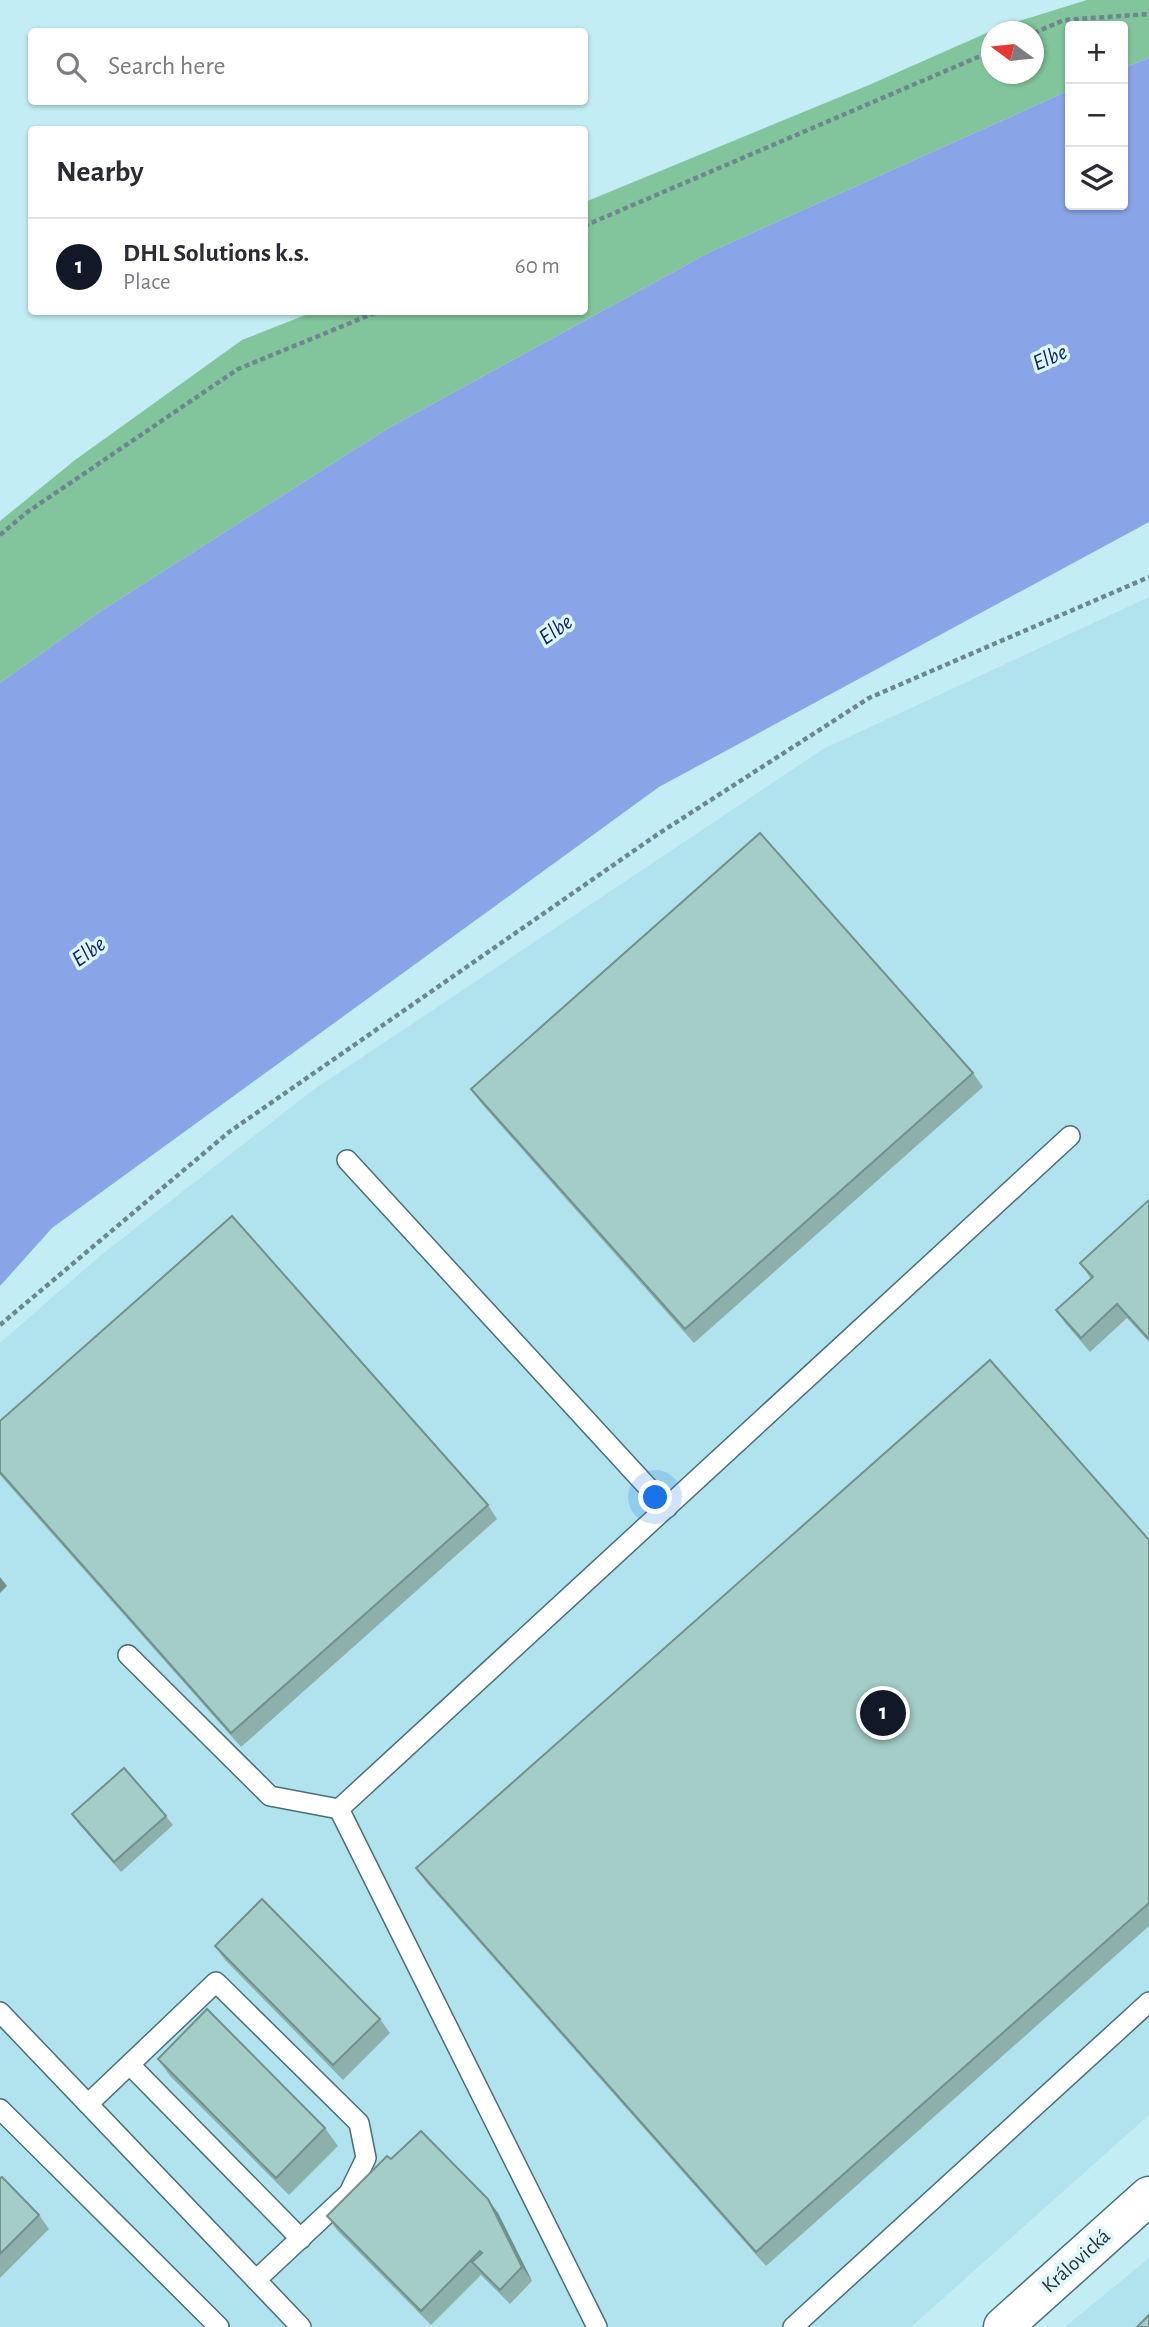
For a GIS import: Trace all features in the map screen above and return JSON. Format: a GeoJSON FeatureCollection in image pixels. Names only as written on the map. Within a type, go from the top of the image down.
{"type":"FeatureCollection","features":[{"type":"Feature","properties":{"kind":"main road","name":"Královická"},"geometry":{"type":"LineString","coordinates":[[1003,2327],[1149,2196]]}},
{"type":"Feature","properties":{"kind":"lane"},"geometry":{"type":"LineString","coordinates":[[339,1809],[1070,1136]]}},
{"type":"Feature","properties":{"kind":"lane"},"geometry":{"type":"LineString","coordinates":[[347,1160],[667,1507]]}},
{"type":"Feature","properties":{"kind":"lane"},"geometry":{"type":"LineString","coordinates":[[128,1655],[270,1796],[339,1809]]}},
{"type":"Feature","properties":{"kind":"lane"},"geometry":{"type":"LineString","coordinates":[[339,1809],[597,2327]]}},
{"type":"Feature","properties":{"kind":"lane"},"geometry":{"type":"LineString","coordinates":[[88,2104],[216,1982],[359,2123],[366,2158],[349,2193],[256,2280]]}},
{"type":"Feature","properties":{"kind":"lane"},"geometry":{"type":"LineString","coordinates":[[793,2327],[1149,2002]]}},
{"type":"Feature","properties":{"kind":"lane"},"geometry":{"type":"LineString","coordinates":[[0,2012],[301,2327]]}},
{"type":"Feature","properties":{"kind":"lane"},"geometry":{"type":"LineString","coordinates":[[130,2065],[301,2239]]}},
{"type":"Feature","properties":{"kind":"lane"},"geometry":{"type":"LineString","coordinates":[[0,2109],[219,2327]]}},
{"type":"Feature","properties":{"kind":"path"},"geometry":{"type":"LineString","coordinates":[[1044,29],[1064,20],[1149,14]]}},
{"type":"Feature","properties":{"kind":"path"},"geometry":{"type":"LineString","coordinates":[[588,224],[981,56]]}},
{"type":"Feature","properties":{"kind":"path"},"geometry":{"type":"LineString","coordinates":[[0,535],[26,513],[238,369],[370,315]]}},
{"type":"Feature","properties":{"kind":"path"},"geometry":{"type":"LineString","coordinates":[[0,1325],[229,1132],[658,834],[869,698],[1149,577]]}},
{"type":"Feature","properties":{"kind":"shaded area"},"geometry":{"type":"Polygon","coordinates":[[[1149,597],[1149,2115],[911,2327],[0,2327],[0,1343],[101,1255],[313,1090],[823,749],[1149,597]]]}},
{"type":"Feature","properties":{"kind":"shaded area"},"geometry":{"type":"Polygon","coordinates":[[[1149,2258],[1149,2327],[1065,2327],[1149,2258]]]}},
{"type":"Feature","properties":{"kind":"green space"},"geometry":{"type":"Polygon","coordinates":[[[1087,0],[1149,0],[1149,58],[1128,66],[1128,21],[1065,21],[1065,92],[710,252],[387,429],[101,611],[0,683],[0,521],[75,460],[242,340],[305,315],[588,315],[588,201],[869,85],[981,35],[981,84],[1044,84],[1044,21],[1019,21],[1087,0]]]}},
{"type":"Feature","properties":{"kind":"water","name":"Elbe"},"geometry":{"type":"Polygon","coordinates":[[[1149,58],[1149,522],[659,787],[52,1228],[0,1286],[0,683],[101,611],[387,429],[710,252],[1065,92],[1065,210],[1128,210],[1128,66],[1149,58]]]}},
{"type":"Feature","properties":{"kind":"building"},"geometry":{"type":"Polygon","coordinates":[[[760,833],[973,1073],[685,1329],[471,1089],[760,833]]]}},
{"type":"Feature","properties":{"kind":"building"},"geometry":{"type":"Polygon","coordinates":[[[1149,1200],[1149,1339],[1117,1304],[1081,1338],[1056,1310],[1093,1277],[1080,1263],[1149,1200]]]}},
{"type":"Feature","properties":{"kind":"building"},"geometry":{"type":"Polygon","coordinates":[[[232,1216],[488,1505],[231,1733],[0,1472],[0,1421],[232,1216]]]}},
{"type":"Feature","properties":{"kind":"building"},"geometry":{"type":"Polygon","coordinates":[[[990,1360],[1149,1540],[1149,1903],[756,2252],[416,1868],[990,1360]]]}},
{"type":"Feature","properties":{"kind":"building"},"geometry":{"type":"Polygon","coordinates":[[[124,1768],[166,1816],[114,1862],[72,1814],[124,1768]]]}},
{"type":"Feature","properties":{"kind":"building"},"geometry":{"type":"Polygon","coordinates":[[[262,1899],[380,2019],[333,2065],[215,1946],[262,1899]]]}},
{"type":"Feature","properties":{"kind":"building"},"geometry":{"type":"Polygon","coordinates":[[[207,2009],[325,2128],[276,2178],[158,2059],[207,2009]]]}},
{"type":"Feature","properties":{"kind":"building"},"geometry":{"type":"Polygon","coordinates":[[[421,2131],[488,2199],[522,2267],[500,2290],[472,2262],[482,2253],[480,2251],[421,2311],[327,2216],[387,2156],[391,2159],[421,2131]]]}},
{"type":"Feature","properties":{"kind":"building"},"geometry":{"type":"Polygon","coordinates":[[[2,2177],[39,2215],[0,2254],[0,2178],[2,2177]]]}},
{"type":"Feature","properties":{"kind":"building"},"geometry":{"type":"Polygon","coordinates":[[[1149,2315],[1149,2327],[1137,2327],[1149,2315]]]}},
{"type":"Feature","properties":{"kind":"place","name":"DHL Solutions k.s."},"geometry":{"type":"Point","coordinates":[883,1713]}}]}
